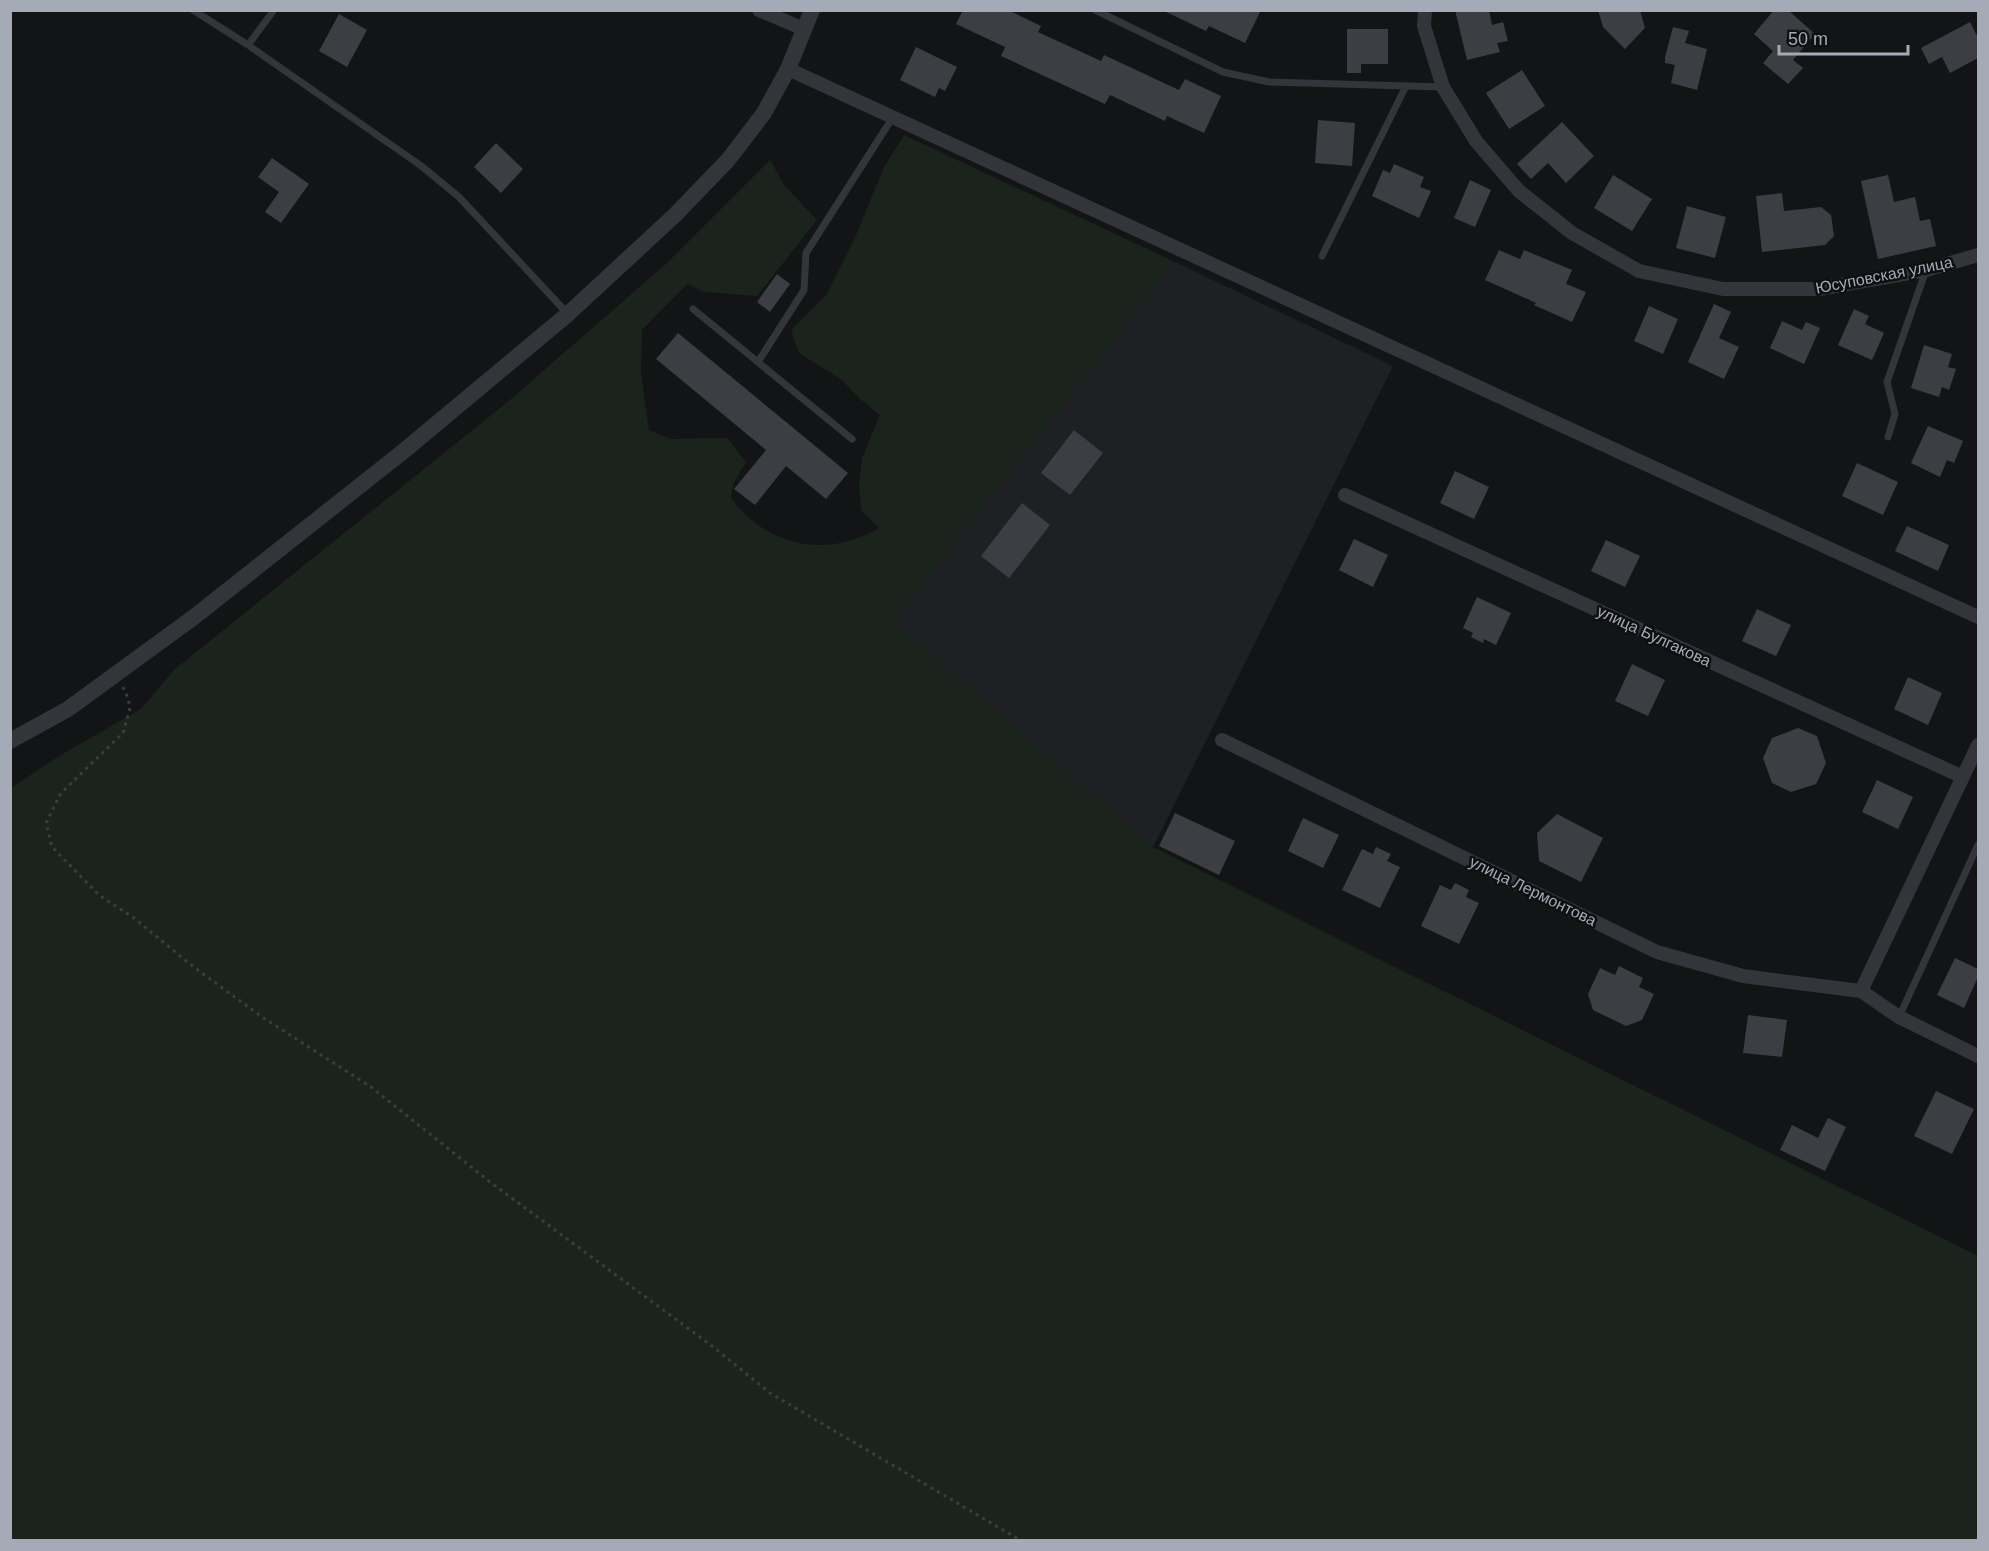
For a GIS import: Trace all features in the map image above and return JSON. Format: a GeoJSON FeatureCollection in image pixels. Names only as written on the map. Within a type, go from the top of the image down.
{"type":"FeatureCollection","features":[{"type":"Feature","properties":{"kind":"street"},"geometry":{"type":"LineString","coordinates":[[10,741],[68,709],[194,617],[405,450],[568,314],[675,215],[728,160],[764,113],[788,69],[812,10]]}},
{"type":"Feature","properties":{"kind":"street","name":"Юсуповская улица"},"geometry":{"type":"LineString","coordinates":[[1425,10],[1424,26],[1443,87],[1476,141],[1519,191],[1572,233],[1639,271],[1723,289],[1819,289],[1926,270],[1978,255]]}},
{"type":"Feature","properties":{"kind":"street"},"geometry":{"type":"LineString","coordinates":[[762,11],[804,29]]}},
{"type":"Feature","properties":{"kind":"street"},"geometry":{"type":"LineString","coordinates":[[788,69],[1978,617]]}},
{"type":"Feature","properties":{"kind":"street","name":"улица Булгакова"},"geometry":{"type":"LineString","coordinates":[[1345,495],[1963,777]]}},
{"type":"Feature","properties":{"kind":"street","name":"улица Лермонтова"},"geometry":{"type":"LineString","coordinates":[[1222,740],[1657,952],[1743,976],[1861,990]]}},
{"type":"Feature","properties":{"kind":"street"},"geometry":{"type":"LineString","coordinates":[[1978,745],[1861,990],[1899,1017],[1978,1056]]}},
{"type":"Feature","properties":{"kind":"lane"},"geometry":{"type":"LineString","coordinates":[[193,10],[248,45],[420,165],[459,197],[568,314]]}},
{"type":"Feature","properties":{"kind":"lane"},"geometry":{"type":"LineString","coordinates":[[248,45],[274,10]]}},
{"type":"Feature","properties":{"kind":"lane"},"geometry":{"type":"LineString","coordinates":[[1095,10],[1223,72],[1269,82],[1443,87]]}},
{"type":"Feature","properties":{"kind":"lane"},"geometry":{"type":"LineString","coordinates":[[1322,256],[1406,86]]}},
{"type":"Feature","properties":{"kind":"lane"},"geometry":{"type":"LineString","coordinates":[[758,362],[804,290],[806,253],[893,117]]}},
{"type":"Feature","properties":{"kind":"lane"},"geometry":{"type":"LineString","coordinates":[[1888,437],[1895,414],[1887,382],[1926,270]]}},
{"type":"Feature","properties":{"kind":"lane"},"geometry":{"type":"LineString","coordinates":[[693,309],[852,439]]}},
{"type":"Feature","properties":{"kind":"lane"},"geometry":{"type":"LineString","coordinates":[[1899,1017],[1978,845]]}},
{"type":"Feature","properties":{"kind":"path"},"geometry":{"type":"LineString","coordinates":[[116,674],[129,698],[130,708],[123,733],[61,793],[46,823],[52,847],[99,895],[134,918],[195,968],[262,1017],[371,1087],[490,1182],[702,1339],[770,1393],[1020,1540]]}},
{"type":"Feature","properties":{"kind":"shaded area"},"geometry":{"type":"Polygon","coordinates":[[[904,135],[1175,262],[894,621],[1153,847],[1978,1256],[1978,1540],[11,1540],[11,788],[59,756],[141,709],[175,669],[505,404],[666,264],[770,160],[784,185],[817,220],[757,296],[705,292],[687,284],[642,330],[641,372],[649,430],[671,439],[727,438],[746,462],[733,484],[731,498],[762,528],[780,537],[799,543],[818,545],[859,538],[879,528],[861,510],[859,484],[862,458],[880,415],[842,380],[799,353],[791,330],[826,295],[854,240],[884,167],[904,135]]]}},
{"type":"Feature","properties":{"kind":"shaded area"},"geometry":{"type":"Polygon","coordinates":[[[1175,262],[1393,366],[1153,847],[894,621],[1175,262]]]}},
{"type":"Feature","properties":{"kind":"building"},"geometry":{"type":"Polygon","coordinates":[[[963,10],[1008,10],[1041,26],[1038,32],[1101,61],[1104,55],[1179,90],[1185,79],[1221,96],[1204,133],[1167,116],[1165,121],[1110,95],[1105,104],[1001,56],[1005,47],[956,24],[963,10]]]}},
{"type":"Feature","properties":{"kind":"building"},"geometry":{"type":"Polygon","coordinates":[[[1162,10],[1261,10],[1245,43],[1209,26],[1206,31],[1162,10]]]}},
{"type":"Feature","properties":{"kind":"building"},"geometry":{"type":"Polygon","coordinates":[[[1455,10],[1489,10],[1492,25],[1503,22],[1508,41],[1497,43],[1500,52],[1467,60],[1455,10]]]}},
{"type":"Feature","properties":{"kind":"building"},"geometry":{"type":"Polygon","coordinates":[[[1598,10],[1640,10],[1645,28],[1625,49],[1603,27],[1598,10]]]}},
{"type":"Feature","properties":{"kind":"building"},"geometry":{"type":"Polygon","coordinates":[[[1774,10],[1788,10],[1815,34],[1793,60],[1803,68],[1788,84],[1763,63],[1773,51],[1754,34],[1774,10]]]}},
{"type":"Feature","properties":{"kind":"building"},"geometry":{"type":"Polygon","coordinates":[[[339,14],[367,30],[347,67],[319,51],[339,14]]]}},
{"type":"Feature","properties":{"kind":"building"},"geometry":{"type":"Polygon","coordinates":[[[1970,22],[1978,38],[1978,58],[1950,73],[1942,57],[1929,64],[1921,48],[1970,22]]]}},
{"type":"Feature","properties":{"kind":"building"},"geometry":{"type":"Polygon","coordinates":[[[1673,27],[1689,31],[1685,43],[1707,49],[1697,90],[1671,83],[1675,65],[1665,63],[1665,57],[1673,27]]]}},
{"type":"Feature","properties":{"kind":"building"},"geometry":{"type":"Polygon","coordinates":[[[1347,29],[1388,29],[1388,64],[1361,64],[1361,73],[1347,73],[1347,29]]]}},
{"type":"Feature","properties":{"kind":"building"},"geometry":{"type":"Polygon","coordinates":[[[916,47],[957,67],[945,91],[939,88],[935,97],[900,80],[916,47]]]}},
{"type":"Feature","properties":{"kind":"building"},"geometry":{"type":"Polygon","coordinates":[[[1522,70],[1545,106],[1509,129],[1486,93],[1522,70]]]}},
{"type":"Feature","properties":{"kind":"building"},"geometry":{"type":"Polygon","coordinates":[[[1318,120],[1355,123],[1352,166],[1315,163],[1318,120]]]}},
{"type":"Feature","properties":{"kind":"building"},"geometry":{"type":"Polygon","coordinates":[[[1562,122],[1594,156],[1566,183],[1548,163],[1531,179],[1517,164],[1562,122]]]}},
{"type":"Feature","properties":{"kind":"building"},"geometry":{"type":"Polygon","coordinates":[[[496,143],[523,169],[501,193],[474,167],[496,143]]]}},
{"type":"Feature","properties":{"kind":"building"},"geometry":{"type":"Polygon","coordinates":[[[272,158],[309,184],[281,223],[265,212],[279,192],[258,177],[272,158]]]}},
{"type":"Feature","properties":{"kind":"building"},"geometry":{"type":"Polygon","coordinates":[[[1394,164],[1424,177],[1420,187],[1431,191],[1419,218],[1372,196],[1383,170],[1390,173],[1394,164]]]}},
{"type":"Feature","properties":{"kind":"building"},"geometry":{"type":"Polygon","coordinates":[[[1613,175],[1652,199],[1632,231],[1594,208],[1613,175]]]}},
{"type":"Feature","properties":{"kind":"building"},"geometry":{"type":"Polygon","coordinates":[[[1888,175],[1894,202],[1915,197],[1920,221],[1930,219],[1936,246],[1878,259],[1861,181],[1888,175]]]}},
{"type":"Feature","properties":{"kind":"building"},"geometry":{"type":"Polygon","coordinates":[[[1470,180],[1491,190],[1475,227],[1454,218],[1470,180]]]}},
{"type":"Feature","properties":{"kind":"building"},"geometry":{"type":"Polygon","coordinates":[[[1782,193],[1784,211],[1821,207],[1831,215],[1834,236],[1825,245],[1762,252],[1756,196],[1782,193]]]}},
{"type":"Feature","properties":{"kind":"building"},"geometry":{"type":"Polygon","coordinates":[[[1687,206],[1726,217],[1715,258],[1676,248],[1687,206]]]}},
{"type":"Feature","properties":{"kind":"building"},"geometry":{"type":"Polygon","coordinates":[[[1499,250],[1520,259],[1524,250],[1572,270],[1566,284],[1586,292],[1572,322],[1485,280],[1499,250]]]}},
{"type":"Feature","properties":{"kind":"building"},"geometry":{"type":"Polygon","coordinates":[[[777,274],[790,284],[770,312],[757,302],[777,274]]]}},
{"type":"Feature","properties":{"kind":"building"},"geometry":{"type":"Polygon","coordinates":[[[1714,304],[1731,312],[1719,338],[1739,347],[1724,379],[1688,362],[1714,304]]]}},
{"type":"Feature","properties":{"kind":"building"},"geometry":{"type":"Polygon","coordinates":[[[1649,306],[1678,319],[1663,354],[1634,341],[1649,306]]]}},
{"type":"Feature","properties":{"kind":"building"},"geometry":{"type":"Polygon","coordinates":[[[1854,309],[1869,316],[1865,324],[1884,333],[1872,360],[1838,345],[1854,309]]]}},
{"type":"Feature","properties":{"kind":"building"},"geometry":{"type":"Polygon","coordinates":[[[1782,321],[1802,330],[1806,322],[1820,328],[1804,364],[1770,348],[1782,321]]]}},
{"type":"Feature","properties":{"kind":"building"},"geometry":{"type":"Polygon","coordinates":[[[678,333],[848,473],[826,499],[786,466],[755,505],[734,489],[766,450],[656,359],[678,333]]]}},
{"type":"Feature","properties":{"kind":"building"},"geometry":{"type":"Polygon","coordinates":[[[1924,345],[1952,354],[1948,367],[1956,369],[1949,390],[1942,387],[1939,397],[1911,388],[1924,345]]]}},
{"type":"Feature","properties":{"kind":"building"},"geometry":{"type":"Polygon","coordinates":[[[1928,426],[1963,441],[1954,463],[1947,460],[1940,477],[1911,463],[1928,426]]]}},
{"type":"Feature","properties":{"kind":"building"},"geometry":{"type":"Polygon","coordinates":[[[1074,430],[1103,453],[1070,495],[1041,473],[1074,430]]]}},
{"type":"Feature","properties":{"kind":"building"},"geometry":{"type":"Polygon","coordinates":[[[1857,463],[1898,482],[1883,515],[1842,496],[1857,463]]]}},
{"type":"Feature","properties":{"kind":"building"},"geometry":{"type":"Polygon","coordinates":[[[1455,471],[1489,487],[1474,519],[1440,503],[1455,471]]]}},
{"type":"Feature","properties":{"kind":"building"},"geometry":{"type":"Polygon","coordinates":[[[1022,503],[1050,525],[1009,578],[981,556],[1022,503]]]}},
{"type":"Feature","properties":{"kind":"building"},"geometry":{"type":"Polygon","coordinates":[[[1907,526],[1949,545],[1938,571],[1895,551],[1907,526]]]}},
{"type":"Feature","properties":{"kind":"building"},"geometry":{"type":"Polygon","coordinates":[[[1354,539],[1388,555],[1373,587],[1339,570],[1354,539]]]}},
{"type":"Feature","properties":{"kind":"building"},"geometry":{"type":"Polygon","coordinates":[[[1606,540],[1640,556],[1625,587],[1591,571],[1606,540]]]}},
{"type":"Feature","properties":{"kind":"building"},"geometry":{"type":"Polygon","coordinates":[[[1477,597],[1511,613],[1496,645],[1484,639],[1483,643],[1471,637],[1473,633],[1463,628],[1477,597]]]}},
{"type":"Feature","properties":{"kind":"building"},"geometry":{"type":"Polygon","coordinates":[[[1757,609],[1791,625],[1776,656],[1742,641],[1757,609]]]}},
{"type":"Feature","properties":{"kind":"building"},"geometry":{"type":"Polygon","coordinates":[[[1632,664],[1665,680],[1648,716],[1615,701],[1632,664]]]}},
{"type":"Feature","properties":{"kind":"building"},"geometry":{"type":"Polygon","coordinates":[[[1908,677],[1942,693],[1928,725],[1894,709],[1908,677]]]}},
{"type":"Feature","properties":{"kind":"building"},"geometry":{"type":"Polygon","coordinates":[[[1798,728],[1817,736],[1826,763],[1816,784],[1791,792],[1772,783],[1763,758],[1772,738],[1798,728]]]}},
{"type":"Feature","properties":{"kind":"building"},"geometry":{"type":"Polygon","coordinates":[[[1877,780],[1913,797],[1898,829],[1862,812],[1877,780]]]}},
{"type":"Feature","properties":{"kind":"building"},"geometry":{"type":"Polygon","coordinates":[[[1175,813],[1235,841],[1219,875],[1159,846],[1175,813]]]}},
{"type":"Feature","properties":{"kind":"building"},"geometry":{"type":"Polygon","coordinates":[[[1557,814],[1603,838],[1581,882],[1539,861],[1537,833],[1557,814]]]}},
{"type":"Feature","properties":{"kind":"building"},"geometry":{"type":"Polygon","coordinates":[[[1303,818],[1339,835],[1323,868],[1288,851],[1303,818]]]}},
{"type":"Feature","properties":{"kind":"building"},"geometry":{"type":"Polygon","coordinates":[[[1376,847],[1391,854],[1387,861],[1400,867],[1380,908],[1342,890],[1362,849],[1373,854],[1376,847]]]}},
{"type":"Feature","properties":{"kind":"building"},"geometry":{"type":"Polygon","coordinates":[[[1455,883],[1469,890],[1466,897],[1479,903],[1459,944],[1421,926],[1440,885],[1451,890],[1455,883]]]}},
{"type":"Feature","properties":{"kind":"building"},"geometry":{"type":"Polygon","coordinates":[[[1955,958],[1978,969],[1978,977],[1964,1008],[1937,995],[1955,958]]]}},
{"type":"Feature","properties":{"kind":"building"},"geometry":{"type":"Polygon","coordinates":[[[1619,966],[1643,978],[1639,987],[1654,994],[1642,1020],[1626,1026],[1593,1010],[1588,994],[1600,968],[1615,975],[1619,966]]]}},
{"type":"Feature","properties":{"kind":"building"},"geometry":{"type":"Polygon","coordinates":[[[1748,1015],[1787,1020],[1782,1057],[1743,1053],[1748,1015]]]}},
{"type":"Feature","properties":{"kind":"building"},"geometry":{"type":"Polygon","coordinates":[[[1936,1091],[1974,1109],[1952,1154],[1914,1136],[1936,1091]]]}},
{"type":"Feature","properties":{"kind":"building"},"geometry":{"type":"Polygon","coordinates":[[[1828,1118],[1846,1127],[1825,1171],[1780,1150],[1792,1125],[1818,1138],[1828,1118]]]}}]}
